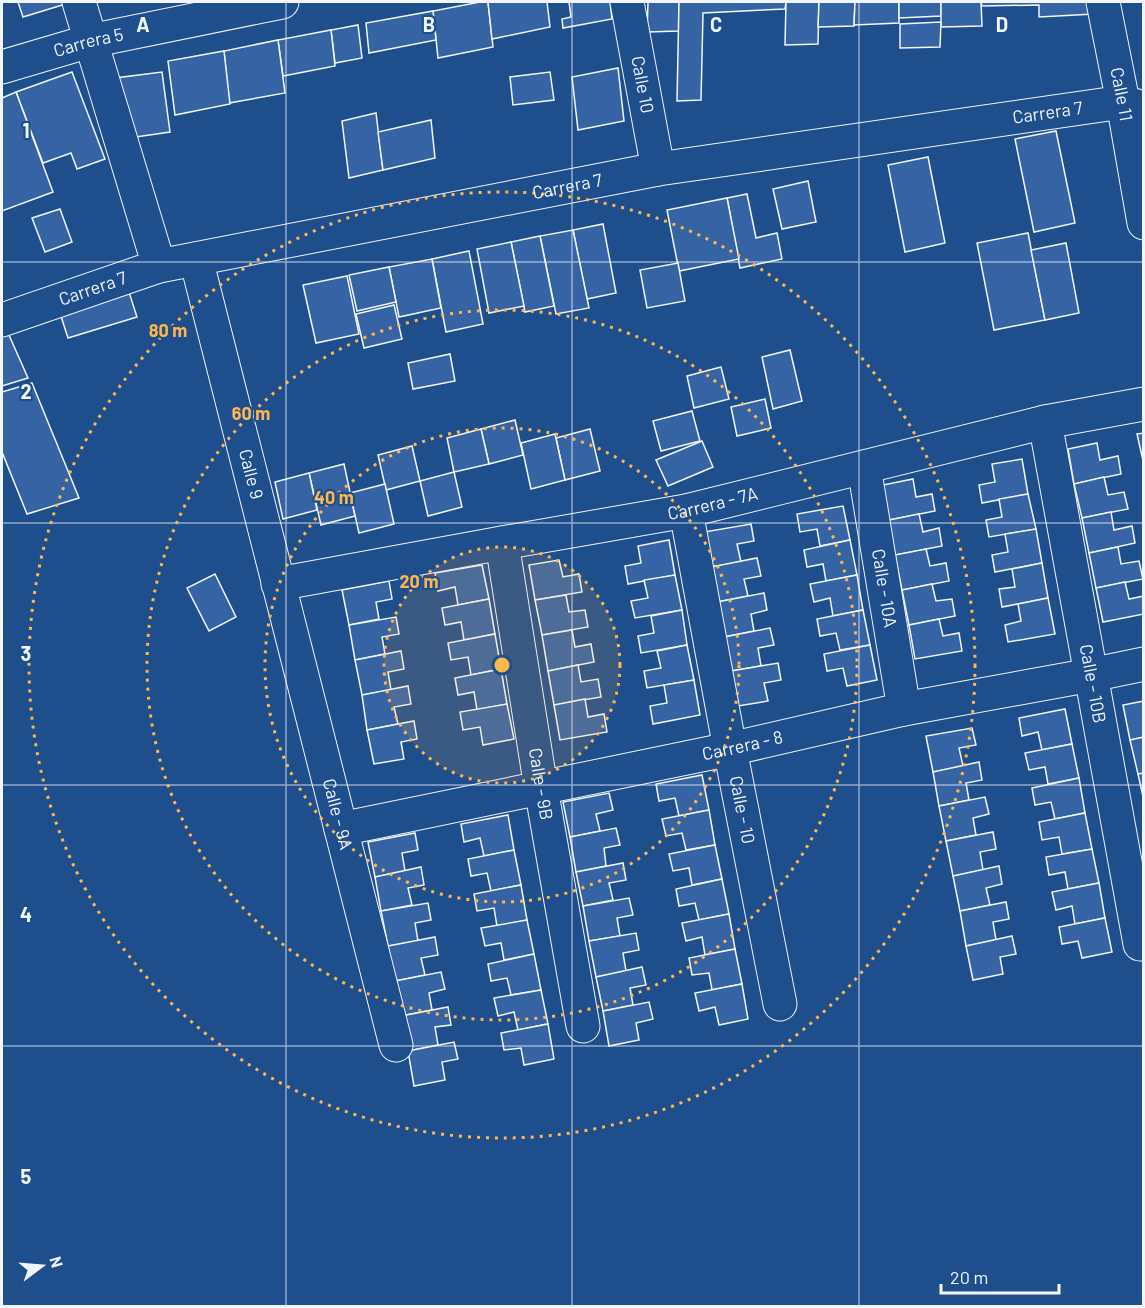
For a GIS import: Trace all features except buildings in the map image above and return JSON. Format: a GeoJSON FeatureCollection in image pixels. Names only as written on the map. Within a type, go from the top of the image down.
{"type":"FeatureCollection","features":[{"type":"Feature","properties":{"kind":"street"},"geometry":{"type":"LineString","coordinates":[[79,2],[159,266]]}},
{"type":"Feature","properties":{"kind":"street","name":"Carrera 5"},"geometry":{"type":"LineString","coordinates":[[2,67],[90,42],[282,2]]}},
{"type":"Feature","properties":{"kind":"street","name":"Calle 10"},"geometry":{"type":"LineString","coordinates":[[627,2],[658,169]]}},
{"type":"Feature","properties":{"kind":"street","name":"Calle 11"},"geometry":{"type":"LineString","coordinates":[[1103,2],[1133,105],[1143,224]]}},
{"type":"Feature","properties":{"kind":"street","name":"Carrera 7"},"geometry":{"type":"LineString","coordinates":[[2,320],[159,266],[658,169],[1133,105]]}},
{"type":"Feature","properties":{"kind":"street","name":"Calle 9"},"geometry":{"type":"LineString","coordinates":[[196,259],[278,584]]}},
{"type":"Feature","properties":{"kind":"street","name":"Carrera - 7A"},"geometry":{"type":"LineString","coordinates":[[278,584],[686,511],[1045,422],[1143,404]]}},
{"type":"Feature","properties":{"kind":"street","name":"Calle - 10B"},"geometry":{"type":"LineString","coordinates":[[1045,422],[1140,944]]}},
{"type":"Feature","properties":{"kind":"street","name":"Calle - 10A"},"geometry":{"type":"LineString","coordinates":[[864,467],[904,709]]}},
{"type":"Feature","properties":{"kind":"street","name":"Calle - 10"},"geometry":{"type":"LineString","coordinates":[[686,511],[780,1004]]}},
{"type":"Feature","properties":{"kind":"street","name":"Calle - 9B"},"geometry":{"type":"LineString","coordinates":[[502,543],[541,788],[583,1026]]}},
{"type":"Feature","properties":{"kind":"street","name":"Calle - 9A"},"geometry":{"type":"LineString","coordinates":[[278,584],[396,1045]]}},
{"type":"Feature","properties":{"kind":"street","name":"Carrera - 8"},"geometry":{"type":"LineString","coordinates":[[341,829],[730,749],[904,709],[1143,664]]}}]}
